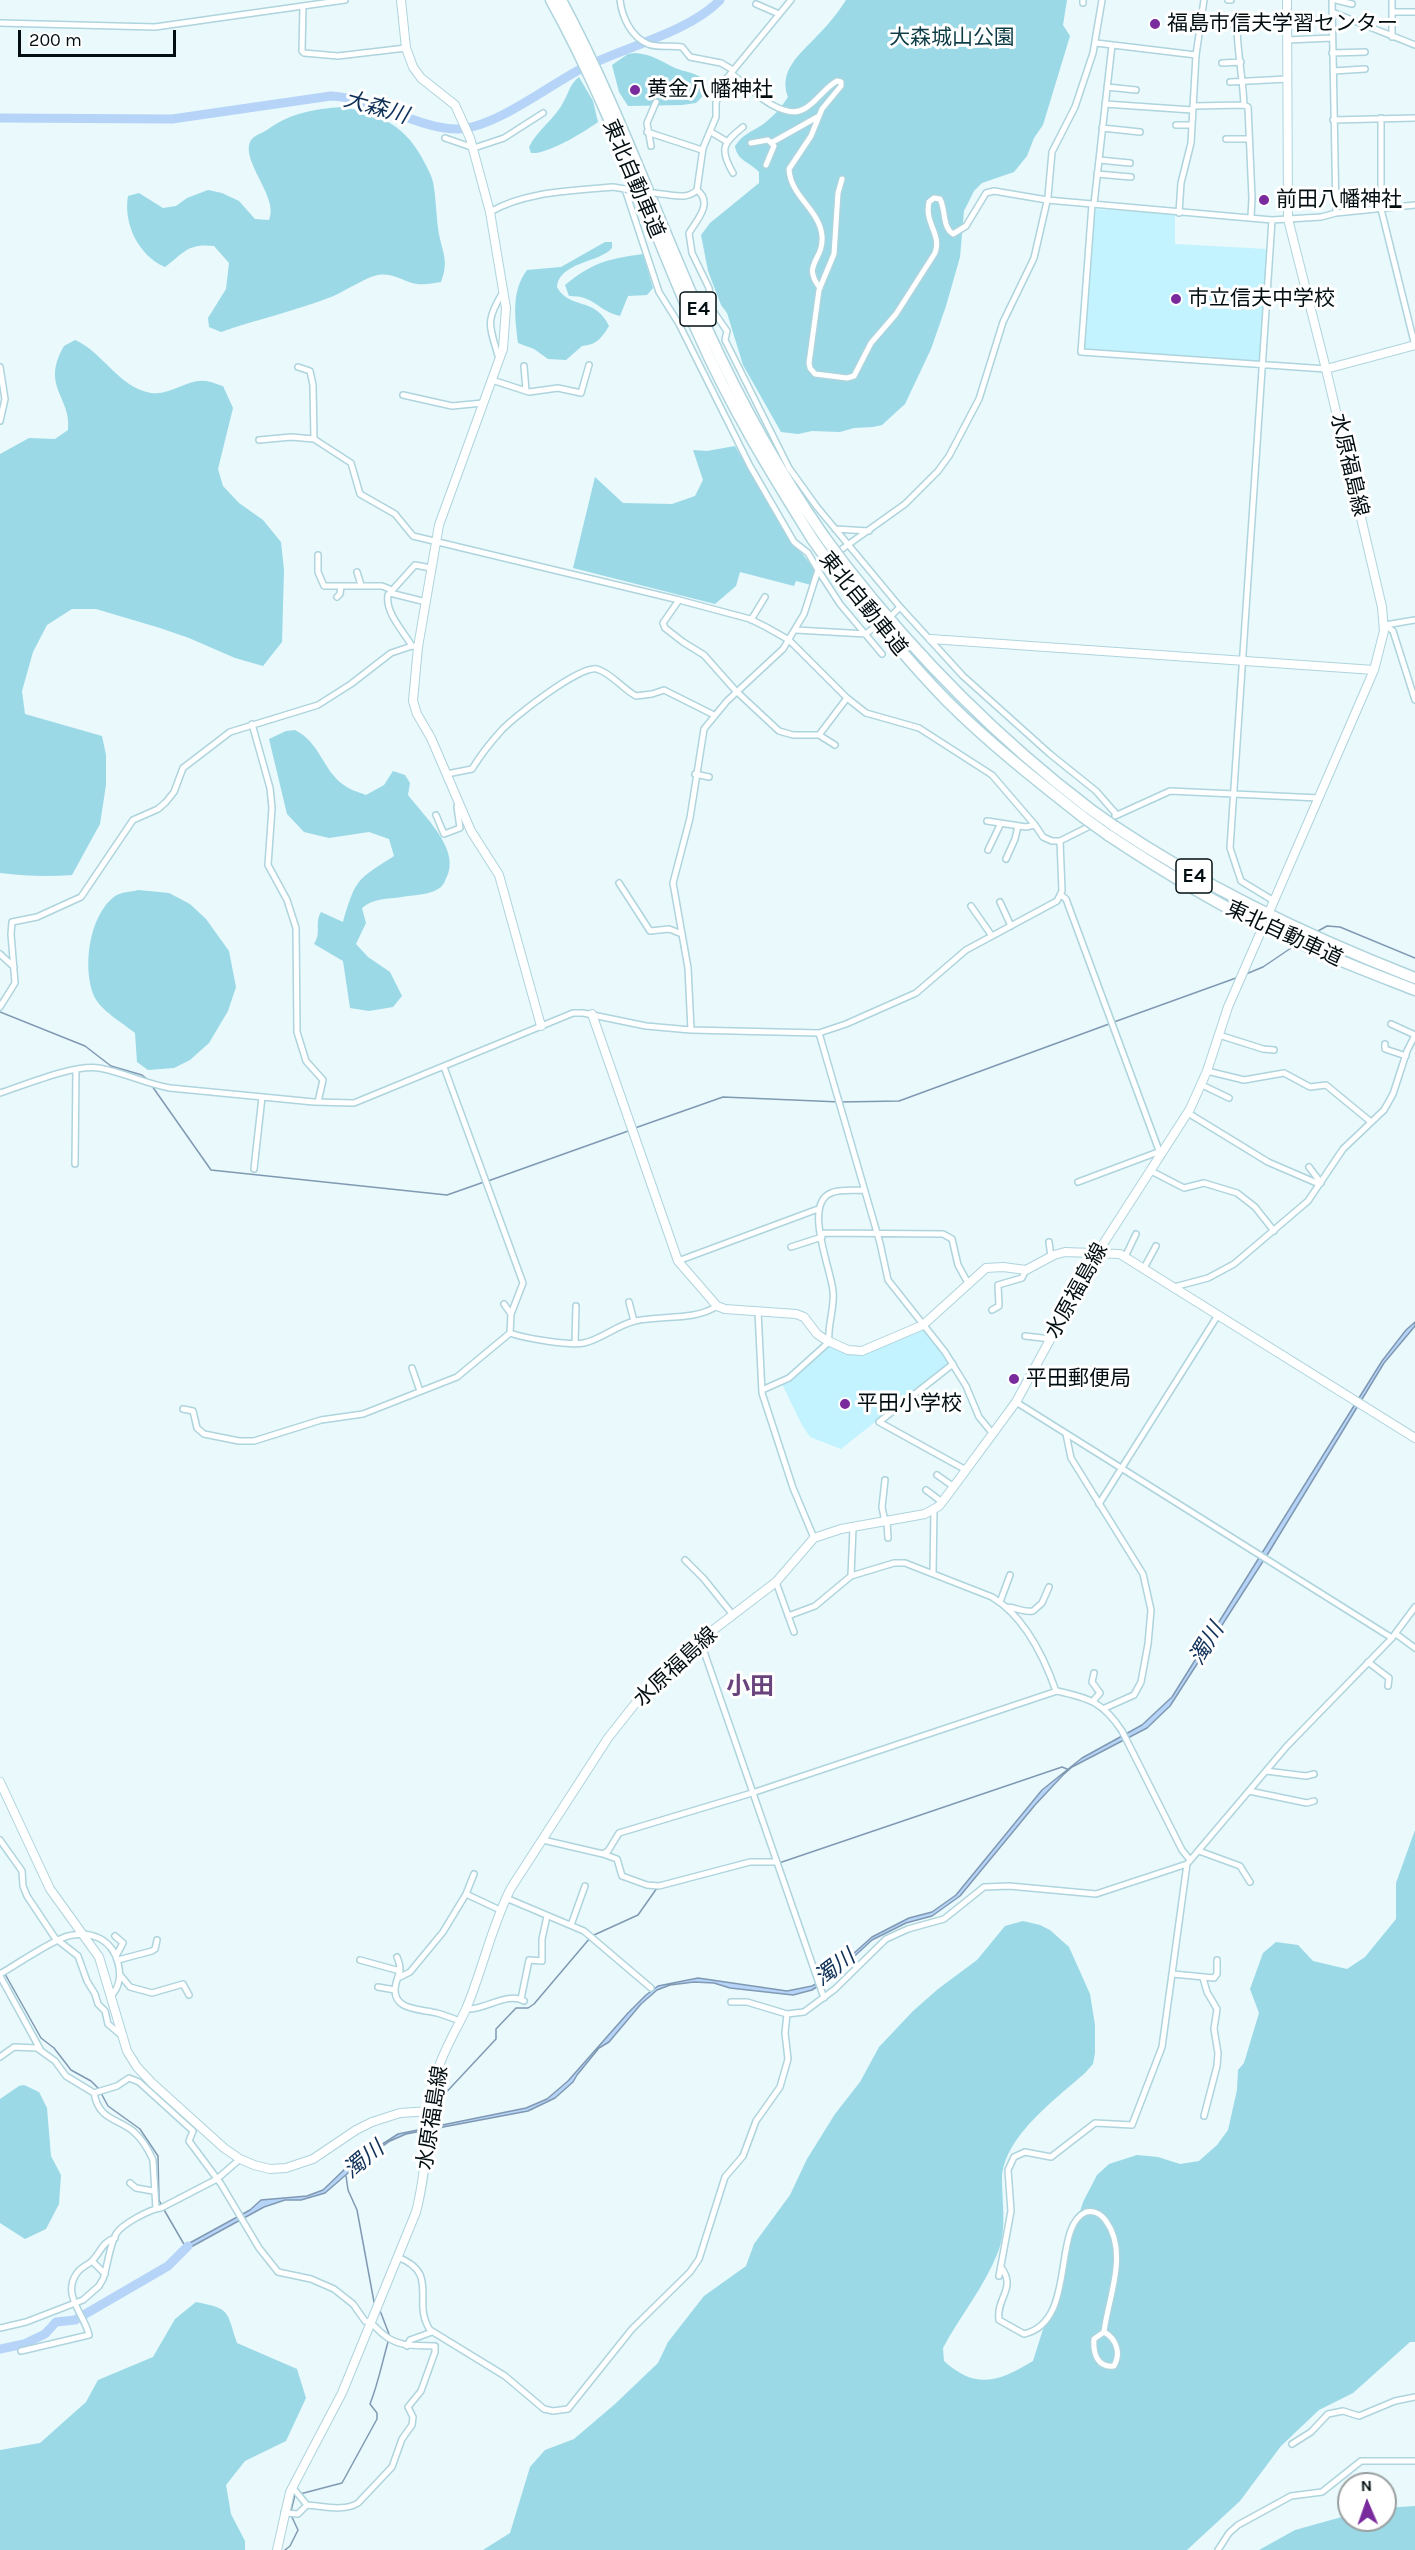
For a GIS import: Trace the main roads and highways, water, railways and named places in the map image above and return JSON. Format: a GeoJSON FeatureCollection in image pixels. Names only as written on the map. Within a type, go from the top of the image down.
{"type":"FeatureCollection","features":[{"type":"Feature","properties":{"kind":"highway","name":"東北自動車道"},"geometry":{"type":"LineString","coordinates":[[551,0],[584,56]]}},
{"type":"Feature","properties":{"kind":"highway","name":"東北自動車道"},"geometry":{"type":"LineString","coordinates":[[561,0],[719,377],[758,452],[892,642],[948,702],[1022,769],[1087,818],[1114,823],[1203,881],[1277,920],[1415,978]]}},
{"type":"Feature","properties":{"kind":"highway","name":"東北自動車道"},"geometry":{"type":"LineString","coordinates":[[1114,823],[1203,895],[1266,929],[1415,990]]}},
{"type":"Feature","properties":{"kind":"water","name":"濁川"},"geometry":{"type":"Polygon","coordinates":[[[1415,1322],[1415,1326],[1384,1363],[1269,1552],[1170,1706],[1147,1728],[1072,1767],[1063,1775],[1035,1805],[960,1896],[932,1916],[906,1923],[872,1940],[832,1977],[812,1990],[793,1995],[694,1982],[670,1985],[657,1990],[641,2004],[609,2042],[599,2048],[573,2082],[555,2098],[528,2111],[406,2134],[390,2141],[363,2160],[325,2193],[301,2200],[285,2200],[264,2207],[180,2253],[186,2245],[250,2210],[261,2200],[307,2196],[323,2190],[347,2167],[398,2134],[526,2108],[547,2099],[568,2081],[628,2013],[658,1986],[698,1978],[787,1991],[812,1986],[825,1979],[872,1937],[909,1918],[932,1912],[956,1895],[1042,1790],[1082,1758],[1142,1725],[1172,1697],[1382,1361],[1415,1322]]]}},
{"type":"Feature","properties":{"kind":"waterway","name":"大森川"},"geometry":{"type":"LineString","coordinates":[[0,118],[172,119],[331,96],[364,102],[428,125],[459,129],[473,127],[503,115],[577,71],[690,22],[720,0]]}},
{"type":"Feature","properties":{"kind":"waterway"},"geometry":{"type":"LineString","coordinates":[[1318,931],[1327,926],[1340,927],[1415,958]]}},
{"type":"Feature","properties":{"kind":"waterway"},"geometry":{"type":"LineString","coordinates":[[1246,974],[1263,967],[1294,946]]}},
{"type":"Feature","properties":{"kind":"waterway"},"geometry":{"type":"LineString","coordinates":[[1114,1022],[1236,978]]}},
{"type":"Feature","properties":{"kind":"waterway"},"geometry":{"type":"LineString","coordinates":[[0,1012],[85,1046],[111,1066],[142,1075],[148,1080]]}},
{"type":"Feature","properties":{"kind":"waterway"},"geometry":{"type":"LineString","coordinates":[[635,1128],[723,1097],[840,1102],[899,1101],[1109,1024]]}},
{"type":"Feature","properties":{"kind":"waterway"},"geometry":{"type":"LineString","coordinates":[[152,1086],[211,1170],[447,1195],[484,1182]]}},
{"type":"Feature","properties":{"kind":"waterway"},"geometry":{"type":"LineString","coordinates":[[488,1181],[631,1130]]}},
{"type":"Feature","properties":{"kind":"waterway"},"geometry":{"type":"LineString","coordinates":[[779,1863],[1062,1767],[1067,1769]]}},
{"type":"Feature","properties":{"kind":"waterway"},"geometry":{"type":"LineString","coordinates":[[594,1935],[638,1915],[657,1888]]}},
{"type":"Feature","properties":{"kind":"waterway"},"geometry":{"type":"LineString","coordinates":[[441,2124],[439,2100],[496,2039],[496,2029],[516,2008],[528,2008],[534,2004],[590,1938]]}},
{"type":"Feature","properties":{"kind":"waterway"},"geometry":{"type":"LineString","coordinates":[[5,1974],[41,2038],[54,2048],[71,2070],[91,2081],[98,2088]]}},
{"type":"Feature","properties":{"kind":"waterway"},"geometry":{"type":"LineString","coordinates":[[101,2093],[108,2106],[140,2129],[158,2156],[161,2204]]}},
{"type":"Feature","properties":{"kind":"waterway"},"geometry":{"type":"LineString","coordinates":[[346,2176],[348,2190],[357,2210],[374,2302]]}},
{"type":"Feature","properties":{"kind":"waterway"},"geometry":{"type":"LineString","coordinates":[[163,2208],[185,2246]]}},
{"type":"Feature","properties":{"kind":"waterway","name":"濁川"},"geometry":{"type":"LineString","coordinates":[[0,2349],[24,2344],[45,2334],[56,2322],[75,2320],[168,2266],[188,2246]]}},
{"type":"Feature","properties":{"kind":"waterway"},"geometry":{"type":"LineString","coordinates":[[379,2308],[389,2334]]}},
{"type":"Feature","properties":{"kind":"waterway"},"geometry":{"type":"LineString","coordinates":[[300,2494],[342,2483],[377,2419],[377,2413],[370,2404],[388,2342]]}},
{"type":"Feature","properties":{"kind":"waterway"},"geometry":{"type":"LineString","coordinates":[[291,2511],[295,2495]]}},
{"type":"Feature","properties":{"kind":"waterway"},"geometry":{"type":"LineString","coordinates":[[285,2550],[290,2546],[298,2530],[291,2515]]}},
{"type":"Feature","properties":{"kind":"place","name":"福島市信夫学習センター"},"geometry":{"type":"Point","coordinates":[1155,24]}},
{"type":"Feature","properties":{"kind":"place","name":"黄金八幡神社"},"geometry":{"type":"Point","coordinates":[635,90]}},
{"type":"Feature","properties":{"kind":"place","name":"前田八幡神社"},"geometry":{"type":"Point","coordinates":[1264,200]}},
{"type":"Feature","properties":{"kind":"place","name":"市立信夫中学校"},"geometry":{"type":"Point","coordinates":[1176,299]}},
{"type":"Feature","properties":{"kind":"place","name":"平田郵便局"},"geometry":{"type":"Point","coordinates":[1014,1379]}},
{"type":"Feature","properties":{"kind":"place","name":"平田小学校"},"geometry":{"type":"Point","coordinates":[845,1404]}},
{"type":"Feature","properties":{"kind":"district","name":"小田"},"geometry":{"type":"Point","coordinates":[750,1687]}},
{"type":"Feature","properties":{"kind":"park label","name":"大森城山公園"},"geometry":{"type":"Point","coordinates":[952,38]}}]}
